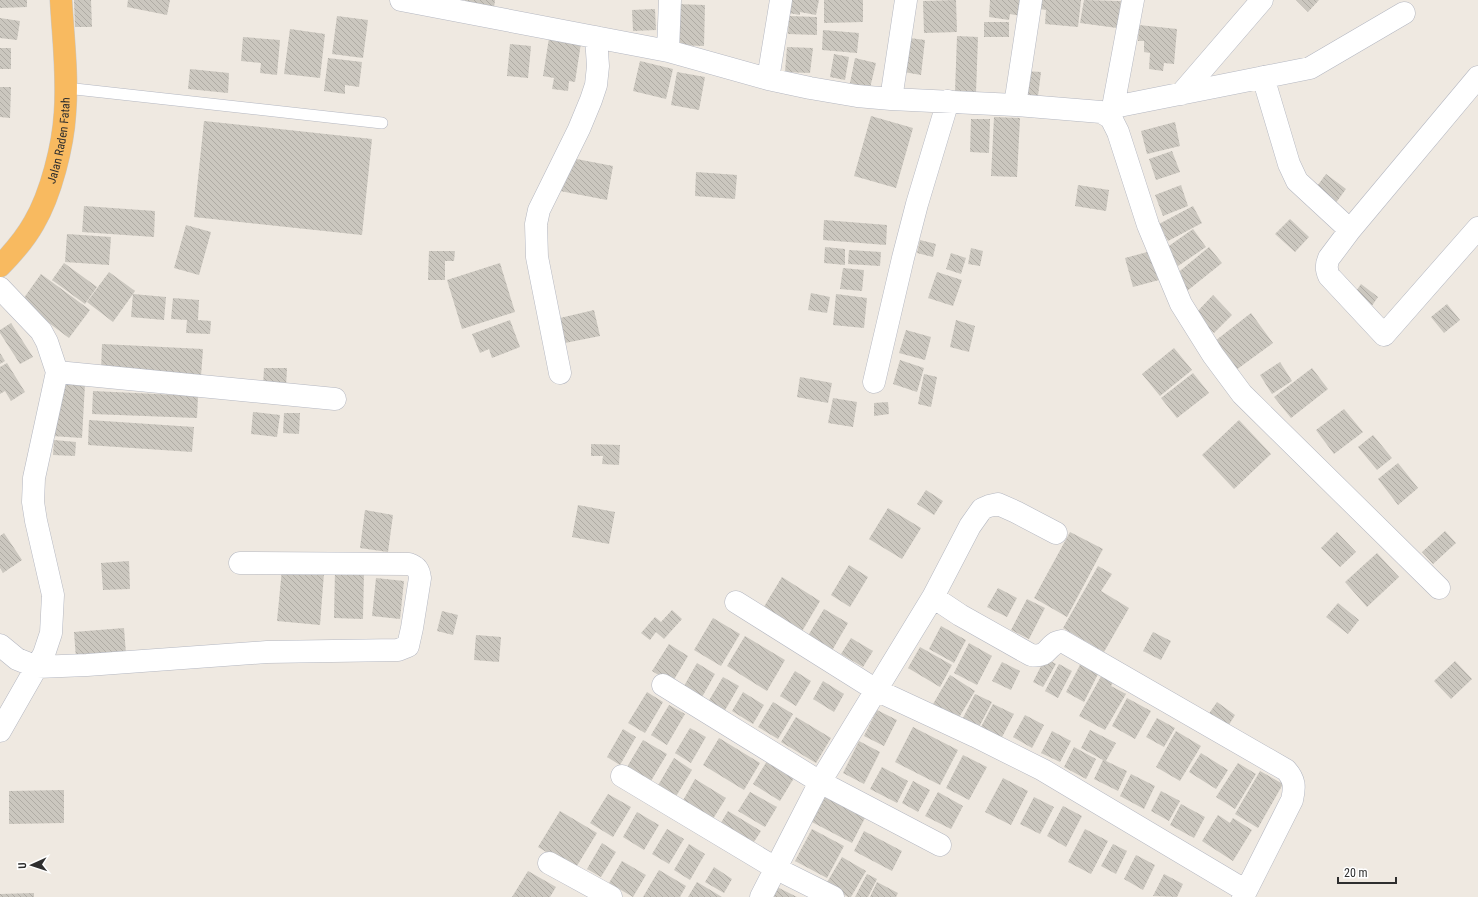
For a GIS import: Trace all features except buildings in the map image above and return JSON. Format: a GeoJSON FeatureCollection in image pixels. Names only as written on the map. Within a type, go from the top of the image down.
{"type":"FeatureCollection","features":[{"type":"Feature","properties":{"kind":"highway","name":"Jalan Raden Fatah"},"geometry":{"type":"LineString","coordinates":[[0,266],[17,248],[34,223],[45,199],[63,134],[66,112],[66,88],[61,0]]}},
{"type":"Feature","properties":{"kind":"street"},"geometry":{"type":"LineString","coordinates":[[401,0],[668,52],[768,79],[810,88],[891,99],[1015,105],[1101,112],[1113,112],[1181,94],[1310,68],[1404,13]]}},
{"type":"Feature","properties":{"kind":"street"},"geometry":{"type":"LineString","coordinates":[[668,52],[670,0]]}},
{"type":"Feature","properties":{"kind":"street"},"geometry":{"type":"LineString","coordinates":[[768,79],[781,0]]}},
{"type":"Feature","properties":{"kind":"street"},"geometry":{"type":"LineString","coordinates":[[891,99],[906,0]]}},
{"type":"Feature","properties":{"kind":"street"},"geometry":{"type":"LineString","coordinates":[[1015,105],[1031,0]]}},
{"type":"Feature","properties":{"kind":"street"},"geometry":{"type":"LineString","coordinates":[[1134,0],[1113,112],[1148,225],[1181,304],[1213,355],[1242,394],[1439,588]]}},
{"type":"Feature","properties":{"kind":"street"},"geometry":{"type":"LineString","coordinates":[[1181,94],[1262,0]]}},
{"type":"Feature","properties":{"kind":"street"},"geometry":{"type":"LineString","coordinates":[[560,373],[537,257],[536,224],[540,210],[579,129],[596,85],[598,66],[596,37]]}},
{"type":"Feature","properties":{"kind":"street"},"geometry":{"type":"LineString","coordinates":[[1263,77],[1289,164],[1298,181],[1350,230]]}},
{"type":"Feature","properties":{"kind":"street"},"geometry":{"type":"LineString","coordinates":[[1478,77],[1350,230],[1329,258],[1326,270],[1329,276],[1384,335],[1478,228]]}},
{"type":"Feature","properties":{"kind":"street"},"geometry":{"type":"LineString","coordinates":[[874,382],[911,227],[948,101]]}},
{"type":"Feature","properties":{"kind":"street"},"geometry":{"type":"LineString","coordinates":[[0,288],[41,331],[47,342],[57,372],[34,478],[36,521],[53,595],[54,606],[52,633],[44,654],[0,731]]}},
{"type":"Feature","properties":{"kind":"street"},"geometry":{"type":"LineString","coordinates":[[57,372],[335,399]]}},
{"type":"Feature","properties":{"kind":"street"},"geometry":{"type":"LineString","coordinates":[[761,897],[820,782],[933,597],[970,526],[982,509],[998,504],[1056,533]]}},
{"type":"Feature","properties":{"kind":"street"},"geometry":{"type":"LineString","coordinates":[[0,645],[16,659],[37,667],[87,665],[267,652],[398,650],[408,646],[420,578],[419,571],[415,566],[409,564],[240,563]]}},
{"type":"Feature","properties":{"kind":"street"},"geometry":{"type":"LineString","coordinates":[[736,602],[876,690],[975,736],[1043,770],[1245,894],[1292,800],[1295,787],[1294,781],[1286,770],[1062,641],[1053,644],[1046,653],[1042,655],[1031,655],[960,615],[933,597]]}},
{"type":"Feature","properties":{"kind":"street"},"geometry":{"type":"LineString","coordinates":[[663,685],[820,782],[940,845]]}},
{"type":"Feature","properties":{"kind":"street"},"geometry":{"type":"LineString","coordinates":[[622,776],[776,868],[833,897]]}},
{"type":"Feature","properties":{"kind":"street"},"geometry":{"type":"LineString","coordinates":[[549,862],[611,897]]}},
{"type":"Feature","properties":{"kind":"lane"},"geometry":{"type":"LineString","coordinates":[[66,88],[382,123]]}}]}
